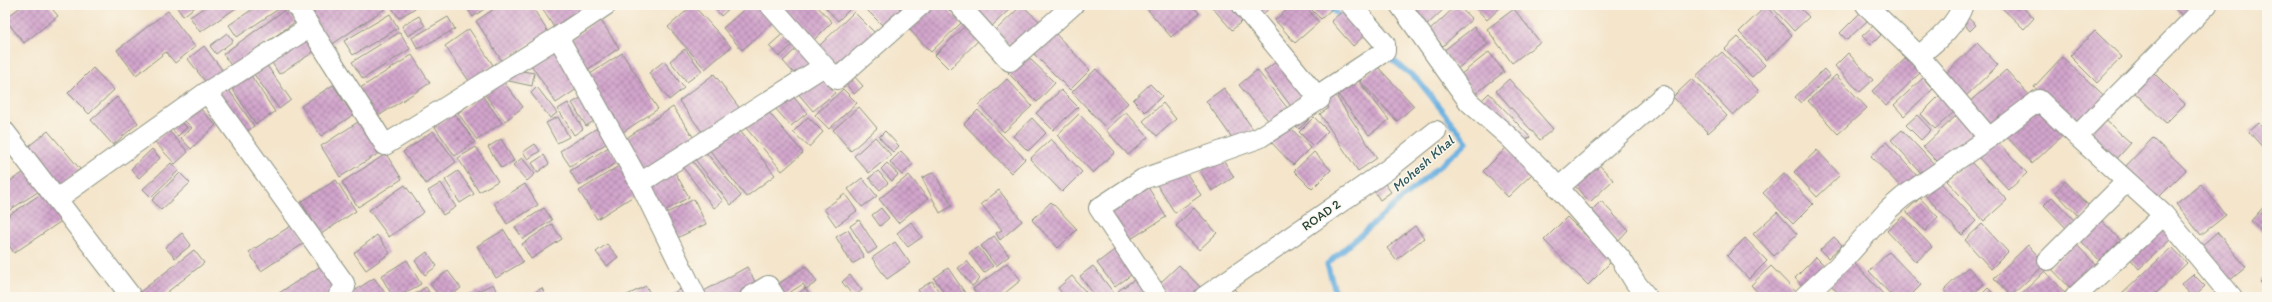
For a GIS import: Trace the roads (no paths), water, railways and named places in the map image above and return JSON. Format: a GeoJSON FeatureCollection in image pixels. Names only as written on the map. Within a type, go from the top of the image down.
{"type":"FeatureCollection","features":[{"type":"Feature","properties":{"kind":"street"},"geometry":{"type":"LineString","coordinates":[[296,5],[385,145],[558,37],[606,5]]}},
{"type":"Feature","properties":{"kind":"street"},"geometry":{"type":"LineString","coordinates":[[770,5],[837,80],[921,5]]}},
{"type":"Feature","properties":{"kind":"street"},"geometry":{"type":"LineString","coordinates":[[959,5],[1010,61],[1073,5]]}},
{"type":"Feature","properties":{"kind":"street"},"geometry":{"type":"LineString","coordinates":[[1158,297],[1099,208],[1144,179],[1259,138],[1320,99],[1242,5]]}},
{"type":"Feature","properties":{"kind":"street"},"geometry":{"type":"LineString","coordinates":[[1318,96],[1386,51],[1385,44],[1351,5]]}},
{"type":"Feature","properties":{"kind":"street"},"geometry":{"type":"LineString","coordinates":[[1400,5],[1469,102],[1509,137],[1558,188],[1621,259],[1635,282],[1647,297]]}},
{"type":"Feature","properties":{"kind":"street"},"geometry":{"type":"LineString","coordinates":[[1866,5],[1919,56],[1989,138]]}},
{"type":"Feature","properties":{"kind":"street"},"geometry":{"type":"LineString","coordinates":[[1919,56],[1959,18],[1963,5]]}},
{"type":"Feature","properties":{"kind":"street"},"geometry":{"type":"LineString","coordinates":[[2077,136],[2207,5]]}},
{"type":"Feature","properties":{"kind":"street"},"geometry":{"type":"LineString","coordinates":[[57,199],[208,92],[310,27]]}},
{"type":"Feature","properties":{"kind":"street"},"geometry":{"type":"LineString","coordinates":[[558,37],[640,183],[696,297]]}},
{"type":"Feature","properties":{"kind":"street"},"geometry":{"type":"LineString","coordinates":[[640,183],[824,66]]}},
{"type":"Feature","properties":{"kind":"street"},"geometry":{"type":"LineString","coordinates":[[208,92],[344,283],[345,287],[338,297]]}},
{"type":"Feature","properties":{"kind":"street"},"geometry":{"type":"LineString","coordinates":[[1558,188],[1663,96]]}},
{"type":"Feature","properties":{"kind":"street"},"geometry":{"type":"LineString","coordinates":[[1804,297],[1839,265],[1889,209],[1918,185],[1989,138],[2039,100],[2126,182],[2164,215],[2232,297]]}},
{"type":"Feature","properties":{"kind":"street","name":"ROAD 2"},"geometry":{"type":"LineString","coordinates":[[1204,297],[1386,170],[1436,131]]}},
{"type":"Feature","properties":{"kind":"street"},"geometry":{"type":"LineString","coordinates":[[5,132],[130,295]]}},
{"type":"Feature","properties":{"kind":"street"},"geometry":{"type":"LineString","coordinates":[[2048,260],[2126,182]]}},
{"type":"Feature","properties":{"kind":"street"},"geometry":{"type":"LineString","coordinates":[[2075,297],[2164,215]]}},
{"type":"Feature","properties":{"kind":"street"},"geometry":{"type":"LineString","coordinates":[[750,297],[768,286],[775,297]]}},
{"type":"Feature","properties":{"kind":"waterway","name":"Mohesh Khal"},"geometry":{"type":"LineString","coordinates":[[1327,5],[1343,19]]}},
{"type":"Feature","properties":{"kind":"waterway","name":"Mohesh Khal"},"geometry":{"type":"LineString","coordinates":[[1337,297],[1327,264],[1467,142],[1418,80],[1385,54]]}}]}
